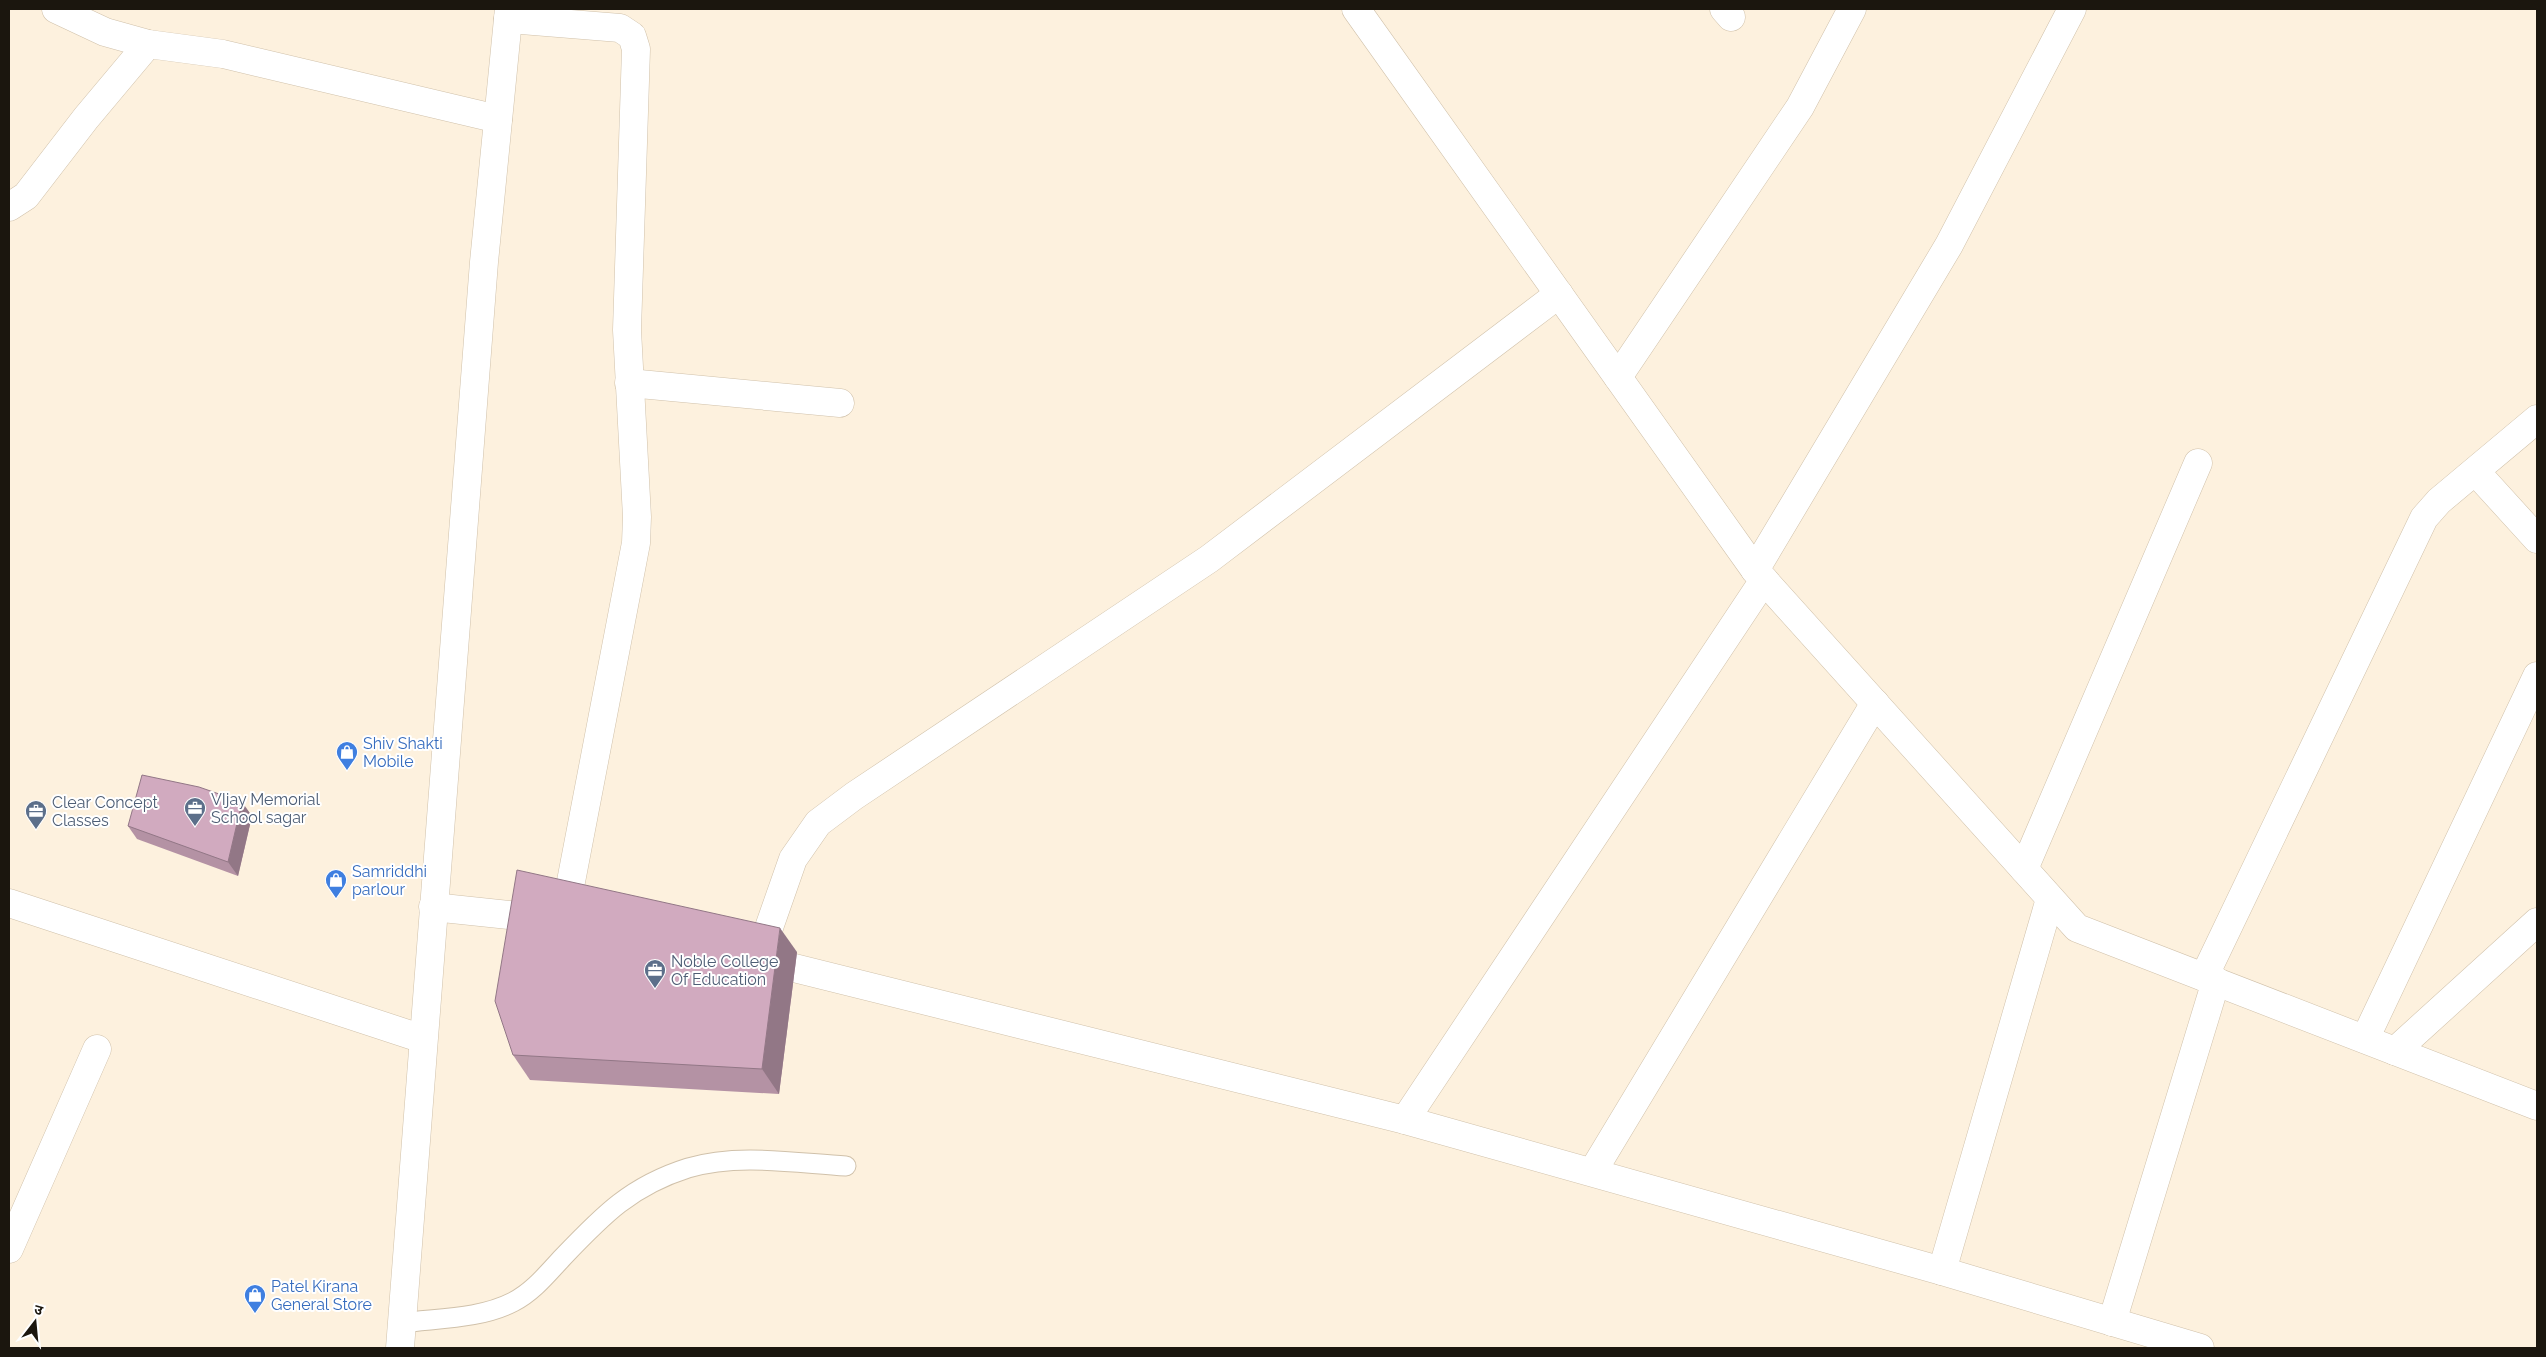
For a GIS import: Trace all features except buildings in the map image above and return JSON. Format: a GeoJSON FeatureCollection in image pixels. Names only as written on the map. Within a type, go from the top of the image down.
{"type":"FeatureCollection","features":[{"type":"Feature","properties":{"kind":"street"},"geometry":{"type":"LineString","coordinates":[[56,9],[105,32],[148,44],[222,54],[498,119]]}},
{"type":"Feature","properties":{"kind":"street"},"geometry":{"type":"LineString","coordinates":[[1356,9],[1759,575],[2077,928],[2537,1106]]}},
{"type":"Feature","properties":{"kind":"street"},"geometry":{"type":"LineString","coordinates":[[1618,376],[1800,106],[1852,9]]}},
{"type":"Feature","properties":{"kind":"street"},"geometry":{"type":"LineString","coordinates":[[1405,1120],[1759,575],[1949,245],[2072,9]]}},
{"type":"Feature","properties":{"kind":"street"},"geometry":{"type":"LineString","coordinates":[[400,1336],[483,272],[509,14],[620,28],[632,36],[636,49],[627,330],[637,516],[636,543],[564,921]]}},
{"type":"Feature","properties":{"kind":"street"},"geometry":{"type":"LineString","coordinates":[[9,207],[26,196],[86,118],[148,44]]}},
{"type":"Feature","properties":{"kind":"street"},"geometry":{"type":"LineString","coordinates":[[758,959],[794,858],[818,823],[854,796],[1209,559],[1559,294]]}},
{"type":"Feature","properties":{"kind":"street"},"geometry":{"type":"LineString","coordinates":[[629,383],[840,403]]}},
{"type":"Feature","properties":{"kind":"street"},"geometry":{"type":"LineString","coordinates":[[2112,1322],[2210,979],[2410,542],[2424,518],[2439,501],[2476,472],[2537,419]]}},
{"type":"Feature","properties":{"kind":"street"},"geometry":{"type":"LineString","coordinates":[[2024,869],[2198,463]]}},
{"type":"Feature","properties":{"kind":"street"},"geometry":{"type":"LineString","coordinates":[[2476,472],[2537,539]]}},
{"type":"Feature","properties":{"kind":"street"},"geometry":{"type":"LineString","coordinates":[[2365,1039],[2537,676]]}},
{"type":"Feature","properties":{"kind":"street"},"geometry":{"type":"LineString","coordinates":[[1593,1171],[1875,703]]}},
{"type":"Feature","properties":{"kind":"street"},"geometry":{"type":"LineString","coordinates":[[1942,1271],[2050,898]]}},
{"type":"Feature","properties":{"kind":"street"},"geometry":{"type":"LineString","coordinates":[[9,903],[423,1039]]}},
{"type":"Feature","properties":{"kind":"street"},"geometry":{"type":"LineString","coordinates":[[433,906],[593,926]]}},
{"type":"Feature","properties":{"kind":"street"},"geometry":{"type":"LineString","coordinates":[[2395,1051],[2537,922]]}},
{"type":"Feature","properties":{"kind":"street"},"geometry":{"type":"LineString","coordinates":[[729,953],[1405,1120],[1593,1171],[1942,1271],[2200,1348]]}},
{"type":"Feature","properties":{"kind":"street"},"geometry":{"type":"LineString","coordinates":[[9,1250],[97,1050]]}},
{"type":"Feature","properties":{"kind":"lane"},"geometry":{"type":"LineString","coordinates":[[400,1336],[493,1311],[514,1302],[532,1289],[599,1219],[621,1200],[650,1183],[689,1168],[741,1160],[846,1166]]}},
{"type":"Feature","properties":{"kind":"place","name":"Shiv Shakti Mobile"},"geometry":{"type":"Point","coordinates":[347,771]}},
{"type":"Feature","properties":{"kind":"place","name":"VIjay Memorial School sagar"},"geometry":{"type":"Point","coordinates":[195,827]}},
{"type":"Feature","properties":{"kind":"place","name":"Clear Concept Classes"},"geometry":{"type":"Point","coordinates":[36,830]}},
{"type":"Feature","properties":{"kind":"place","name":"Samriddhi parlour"},"geometry":{"type":"Point","coordinates":[336,899]}},
{"type":"Feature","properties":{"kind":"place","name":"Noble College Of Education"},"geometry":{"type":"Point","coordinates":[655,989]}},
{"type":"Feature","properties":{"kind":"place","name":"Patel Kirana General Store"},"geometry":{"type":"Point","coordinates":[255,1314]}}]}
